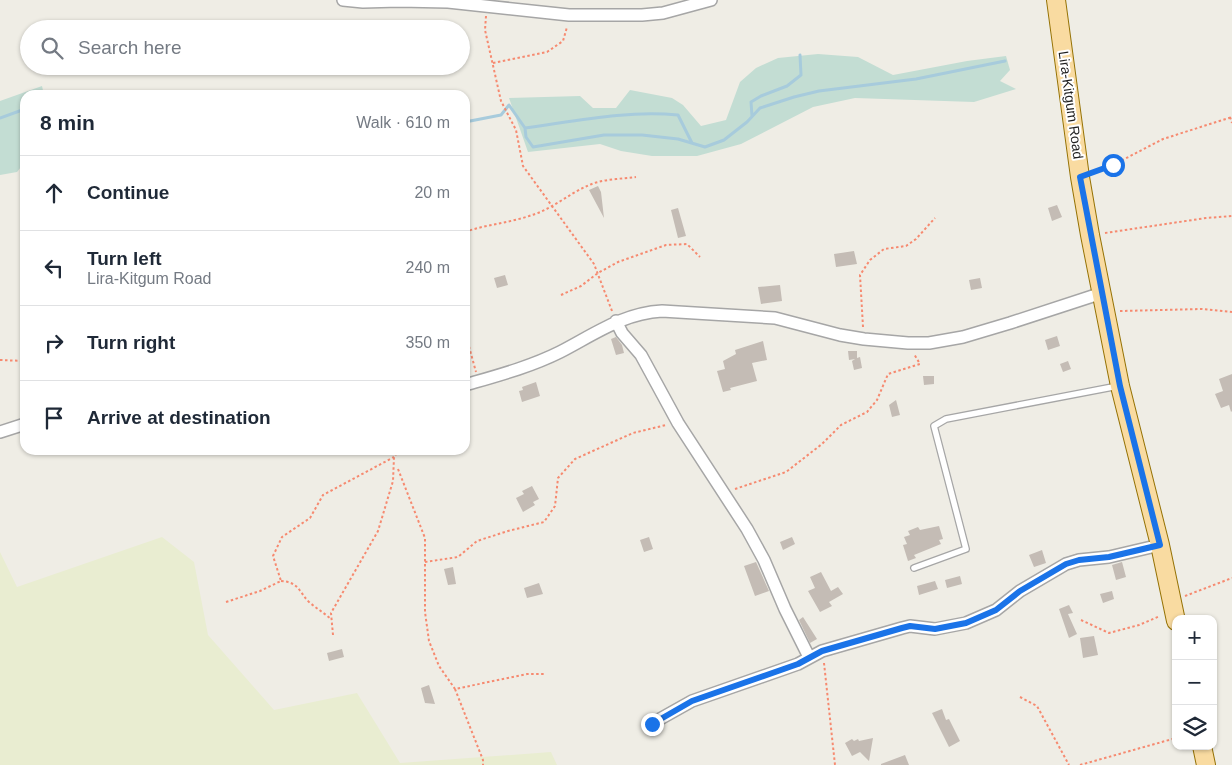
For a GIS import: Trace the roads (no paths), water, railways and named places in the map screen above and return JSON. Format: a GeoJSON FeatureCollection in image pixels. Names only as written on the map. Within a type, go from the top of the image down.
{"type":"FeatureCollection","features":[{"type":"Feature","properties":{"kind":"main road","name":"Lira-Kitgum Road"},"geometry":{"type":"LineString","coordinates":[[1056,0],[1080,177],[1090,235],[1120,386],[1160,545],[1174,611]]}},
{"type":"Feature","properties":{"kind":"main road"},"geometry":{"type":"LineString","coordinates":[[1203,750],[1206,765]]}},
{"type":"Feature","properties":{"kind":"street"},"geometry":{"type":"LineString","coordinates":[[343,0],[363,2],[448,2],[569,15],[642,15],[663,13],[711,0]]}},
{"type":"Feature","properties":{"kind":"street"},"geometry":{"type":"LineString","coordinates":[[470,384],[549,357],[616,321],[638,314],[662,311],[764,317],[864,339],[908,344],[929,343],[963,337],[1010,324],[1102,293]]}},
{"type":"Feature","properties":{"kind":"street"},"geometry":{"type":"LineString","coordinates":[[616,321],[622,334],[640,355],[678,423],[723,493],[734,506],[764,560],[785,609],[809,657]]}},
{"type":"Feature","properties":{"kind":"street"},"geometry":{"type":"LineString","coordinates":[[0,432],[20,426]]}},
{"type":"Feature","properties":{"kind":"street"},"geometry":{"type":"LineString","coordinates":[[652,724],[692,701],[798,664],[822,651],[910,626],[935,629],[966,623],[996,610],[1020,591],[1066,564],[1079,560],[1109,557],[1160,545]]}},
{"type":"Feature","properties":{"kind":"lane"},"geometry":{"type":"LineString","coordinates":[[914,568],[966,549],[934,426],[946,419],[1120,386]]}},
{"type":"Feature","properties":{"kind":"waterway"},"geometry":{"type":"LineString","coordinates":[[752,116],[751,102],[787,86],[801,75],[800,55]]}},
{"type":"Feature","properties":{"kind":"waterway"},"geometry":{"type":"LineString","coordinates":[[525,128],[526,137],[533,147],[604,135],[642,135],[678,139],[705,147],[724,140],[747,122],[760,108],[794,97],[819,91],[916,79],[1005,61]]}},
{"type":"Feature","properties":{"kind":"waterway"},"geometry":{"type":"LineString","coordinates":[[470,121],[501,115],[509,105],[525,128],[621,115],[678,115],[692,143]]}},
{"type":"Feature","properties":{"kind":"waterway"},"geometry":{"type":"LineString","coordinates":[[0,118],[20,111]]}}]}
